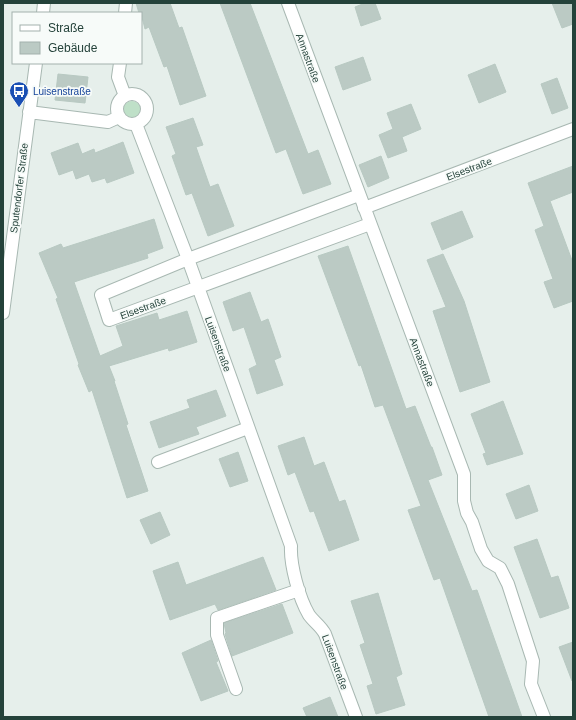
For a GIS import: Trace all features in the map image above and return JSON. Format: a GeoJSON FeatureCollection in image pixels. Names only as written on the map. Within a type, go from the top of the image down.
{"type":"FeatureCollection","features":[{"type":"Feature","properties":{"kind":"street","name":"Annastraße"},"geometry":{"type":"LineString","coordinates":[[288,3],[464,474],[464,501],[467,513],[472,522],[481,549],[488,561],[500,568],[508,584],[533,660],[531,684],[544,717]]}},
{"type":"Feature","properties":{"kind":"street","name":"Sputendorfer Straße"},"geometry":{"type":"LineString","coordinates":[[3,313],[36,64]]}},
{"type":"Feature","properties":{"kind":"street"},"geometry":{"type":"LineString","coordinates":[[120,64],[118,76],[125,96]]}},
{"type":"Feature","properties":{"kind":"street"},"geometry":{"type":"LineString","coordinates":[[136,95],[145,101],[147,106],[145,118],[136,124],[126,124],[119,117],[116,108],[118,103],[125,96],[136,95]]}},
{"type":"Feature","properties":{"kind":"street"},"geometry":{"type":"LineString","coordinates":[[29,112],[108,122],[119,117]]}},
{"type":"Feature","properties":{"kind":"street","name":"Luisenstraße"},"geometry":{"type":"LineString","coordinates":[[136,124],[188,259],[291,546],[290,560],[300,590],[310,615],[321,625],[325,634],[356,717]]}},
{"type":"Feature","properties":{"kind":"street","name":"Elsestraße"},"geometry":{"type":"LineString","coordinates":[[364,208],[573,129]]}},
{"type":"Feature","properties":{"kind":"street","name":"Elsestraße"},"geometry":{"type":"LineString","coordinates":[[359,195],[188,259],[101,295],[109,320],[370,224]]}},
{"type":"Feature","properties":{"kind":"street"},"geometry":{"type":"LineString","coordinates":[[158,462],[248,428]]}},
{"type":"Feature","properties":{"kind":"street"},"geometry":{"type":"LineString","coordinates":[[236,689],[216,635],[217,618],[300,590]]}},
{"type":"Feature","properties":{"kind":"green space"},"geometry":{"type":"Polygon","coordinates":[[[132,101],[138,104],[141,110],[138,116],[132,119],[126,116],[123,110],[126,104],[132,101]]]}},
{"type":"Feature","properties":{"kind":"building"},"geometry":{"type":"Polygon","coordinates":[[[136,3],[170,3],[179,28],[182,27],[206,96],[180,105],[167,66],[164,67],[149,27],[145,29],[142,12],[139,12],[136,3]]]}},
{"type":"Feature","properties":{"kind":"building"},"geometry":{"type":"Polygon","coordinates":[[[220,3],[250,3],[308,154],[318,150],[331,184],[303,194],[286,149],[276,153],[220,3]]]}},
{"type":"Feature","properties":{"kind":"building"},"geometry":{"type":"Polygon","coordinates":[[[365,3],[375,3],[381,19],[361,26],[355,7],[365,3]]]}},
{"type":"Feature","properties":{"kind":"building"},"geometry":{"type":"Polygon","coordinates":[[[552,3],[573,3],[573,24],[562,28],[552,3]]]}},
{"type":"Feature","properties":{"kind":"building"},"geometry":{"type":"Polygon","coordinates":[[[363,57],[371,80],[343,90],[335,67],[363,57]]]}},
{"type":"Feature","properties":{"kind":"building"},"geometry":{"type":"Polygon","coordinates":[[[495,64],[506,92],[479,103],[468,75],[495,64]]]}},
{"type":"Feature","properties":{"kind":"building"},"geometry":{"type":"Polygon","coordinates":[[[58,74],[88,77],[85,103],[55,100],[58,74]]]}},
{"type":"Feature","properties":{"kind":"building"},"geometry":{"type":"Polygon","coordinates":[[[557,78],[568,108],[552,114],[541,84],[557,78]]]}},
{"type":"Feature","properties":{"kind":"building"},"geometry":{"type":"Polygon","coordinates":[[[411,104],[421,129],[402,137],[407,151],[388,158],[379,135],[393,129],[387,113],[411,104]]]}},
{"type":"Feature","properties":{"kind":"building"},"geometry":{"type":"Polygon","coordinates":[[[193,118],[203,145],[196,147],[210,187],[218,184],[234,226],[208,236],[192,193],[186,195],[172,156],[176,154],[166,127],[193,118]]]}},
{"type":"Feature","properties":{"kind":"building"},"geometry":{"type":"Polygon","coordinates":[[[123,142],[134,173],[107,183],[105,178],[92,182],[89,174],[76,179],[73,170],[59,175],[51,153],[78,143],[82,154],[94,149],[95,153],[123,142]]]}},
{"type":"Feature","properties":{"kind":"building"},"geometry":{"type":"Polygon","coordinates":[[[381,156],[389,178],[368,187],[359,165],[381,156]]]}},
{"type":"Feature","properties":{"kind":"building"},"geometry":{"type":"Polygon","coordinates":[[[573,166],[573,192],[550,201],[573,263],[573,301],[554,308],[544,282],[553,279],[535,230],[544,226],[528,183],[573,166]]]}},
{"type":"Feature","properties":{"kind":"building"},"geometry":{"type":"Polygon","coordinates":[[[462,211],[473,237],[442,250],[431,223],[462,211]]]}},
{"type":"Feature","properties":{"kind":"building"},"geometry":{"type":"Polygon","coordinates":[[[154,219],[163,248],[147,254],[148,258],[74,282],[100,356],[123,346],[116,326],[157,313],[159,320],[187,311],[197,342],[169,351],[168,348],[109,366],[128,424],[126,425],[148,491],[127,498],[92,390],[89,392],[78,365],[79,364],[56,299],[58,298],[39,253],[61,244],[63,248],[154,219]]]}},
{"type":"Feature","properties":{"kind":"building"},"geometry":{"type":"Polygon","coordinates":[[[348,246],[406,409],[415,406],[432,447],[442,475],[428,480],[472,591],[477,590],[522,717],[489,717],[440,578],[434,580],[408,510],[421,506],[383,405],[375,407],[361,365],[359,366],[318,256],[348,246]]]}},
{"type":"Feature","properties":{"kind":"building"},"geometry":{"type":"Polygon","coordinates":[[[443,254],[464,301],[490,382],[460,392],[433,311],[446,307],[427,260],[443,254]]]}},
{"type":"Feature","properties":{"kind":"building"},"geometry":{"type":"Polygon","coordinates":[[[250,292],[261,322],[268,319],[281,357],[274,360],[283,385],[257,394],[249,369],[257,365],[244,327],[233,331],[223,302],[250,292]]]}},
{"type":"Feature","properties":{"kind":"building"},"geometry":{"type":"Polygon","coordinates":[[[216,390],[226,416],[196,427],[199,434],[159,448],[150,422],[190,408],[187,400],[216,390]]]}},
{"type":"Feature","properties":{"kind":"building"},"geometry":{"type":"Polygon","coordinates":[[[503,401],[523,454],[487,465],[483,454],[486,453],[471,414],[503,401]]]}},
{"type":"Feature","properties":{"kind":"building"},"geometry":{"type":"Polygon","coordinates":[[[304,437],[314,466],[324,462],[339,502],[345,500],[359,540],[329,551],[314,511],[310,512],[295,472],[288,475],[278,446],[304,437]]]}},
{"type":"Feature","properties":{"kind":"building"},"geometry":{"type":"Polygon","coordinates":[[[238,452],[248,481],[230,487],[219,459],[238,452]]]}},
{"type":"Feature","properties":{"kind":"building"},"geometry":{"type":"Polygon","coordinates":[[[529,485],[538,511],[516,519],[506,494],[529,485]]]}},
{"type":"Feature","properties":{"kind":"building"},"geometry":{"type":"Polygon","coordinates":[[[160,512],[170,535],[151,544],[140,520],[160,512]]]}},
{"type":"Feature","properties":{"kind":"building"},"geometry":{"type":"Polygon","coordinates":[[[537,539],[551,578],[558,576],[569,608],[540,618],[514,547],[537,539]]]}},
{"type":"Feature","properties":{"kind":"building"},"geometry":{"type":"Polygon","coordinates":[[[263,557],[276,590],[218,610],[215,604],[170,620],[153,571],[178,562],[186,585],[263,557]]]}},
{"type":"Feature","properties":{"kind":"building"},"geometry":{"type":"Polygon","coordinates":[[[378,593],[402,674],[396,677],[405,705],[376,714],[367,686],[373,684],[360,645],[365,643],[351,601],[378,593]]]}},
{"type":"Feature","properties":{"kind":"building"},"geometry":{"type":"Polygon","coordinates":[[[282,604],[293,633],[232,656],[225,634],[224,623],[282,604]]]}},
{"type":"Feature","properties":{"kind":"building"},"geometry":{"type":"Polygon","coordinates":[[[211,640],[218,661],[216,662],[228,691],[201,701],[182,653],[211,640]]]}},
{"type":"Feature","properties":{"kind":"building"},"geometry":{"type":"Polygon","coordinates":[[[573,642],[573,681],[572,681],[559,647],[573,642]]]}},
{"type":"Feature","properties":{"kind":"building"},"geometry":{"type":"Polygon","coordinates":[[[330,697],[338,717],[307,717],[303,708],[330,697]]]}},
{"type":"Feature","properties":{"kind":"place","name":"Luisenstraße"},"geometry":{"type":"Point","coordinates":[19,108]}}]}
